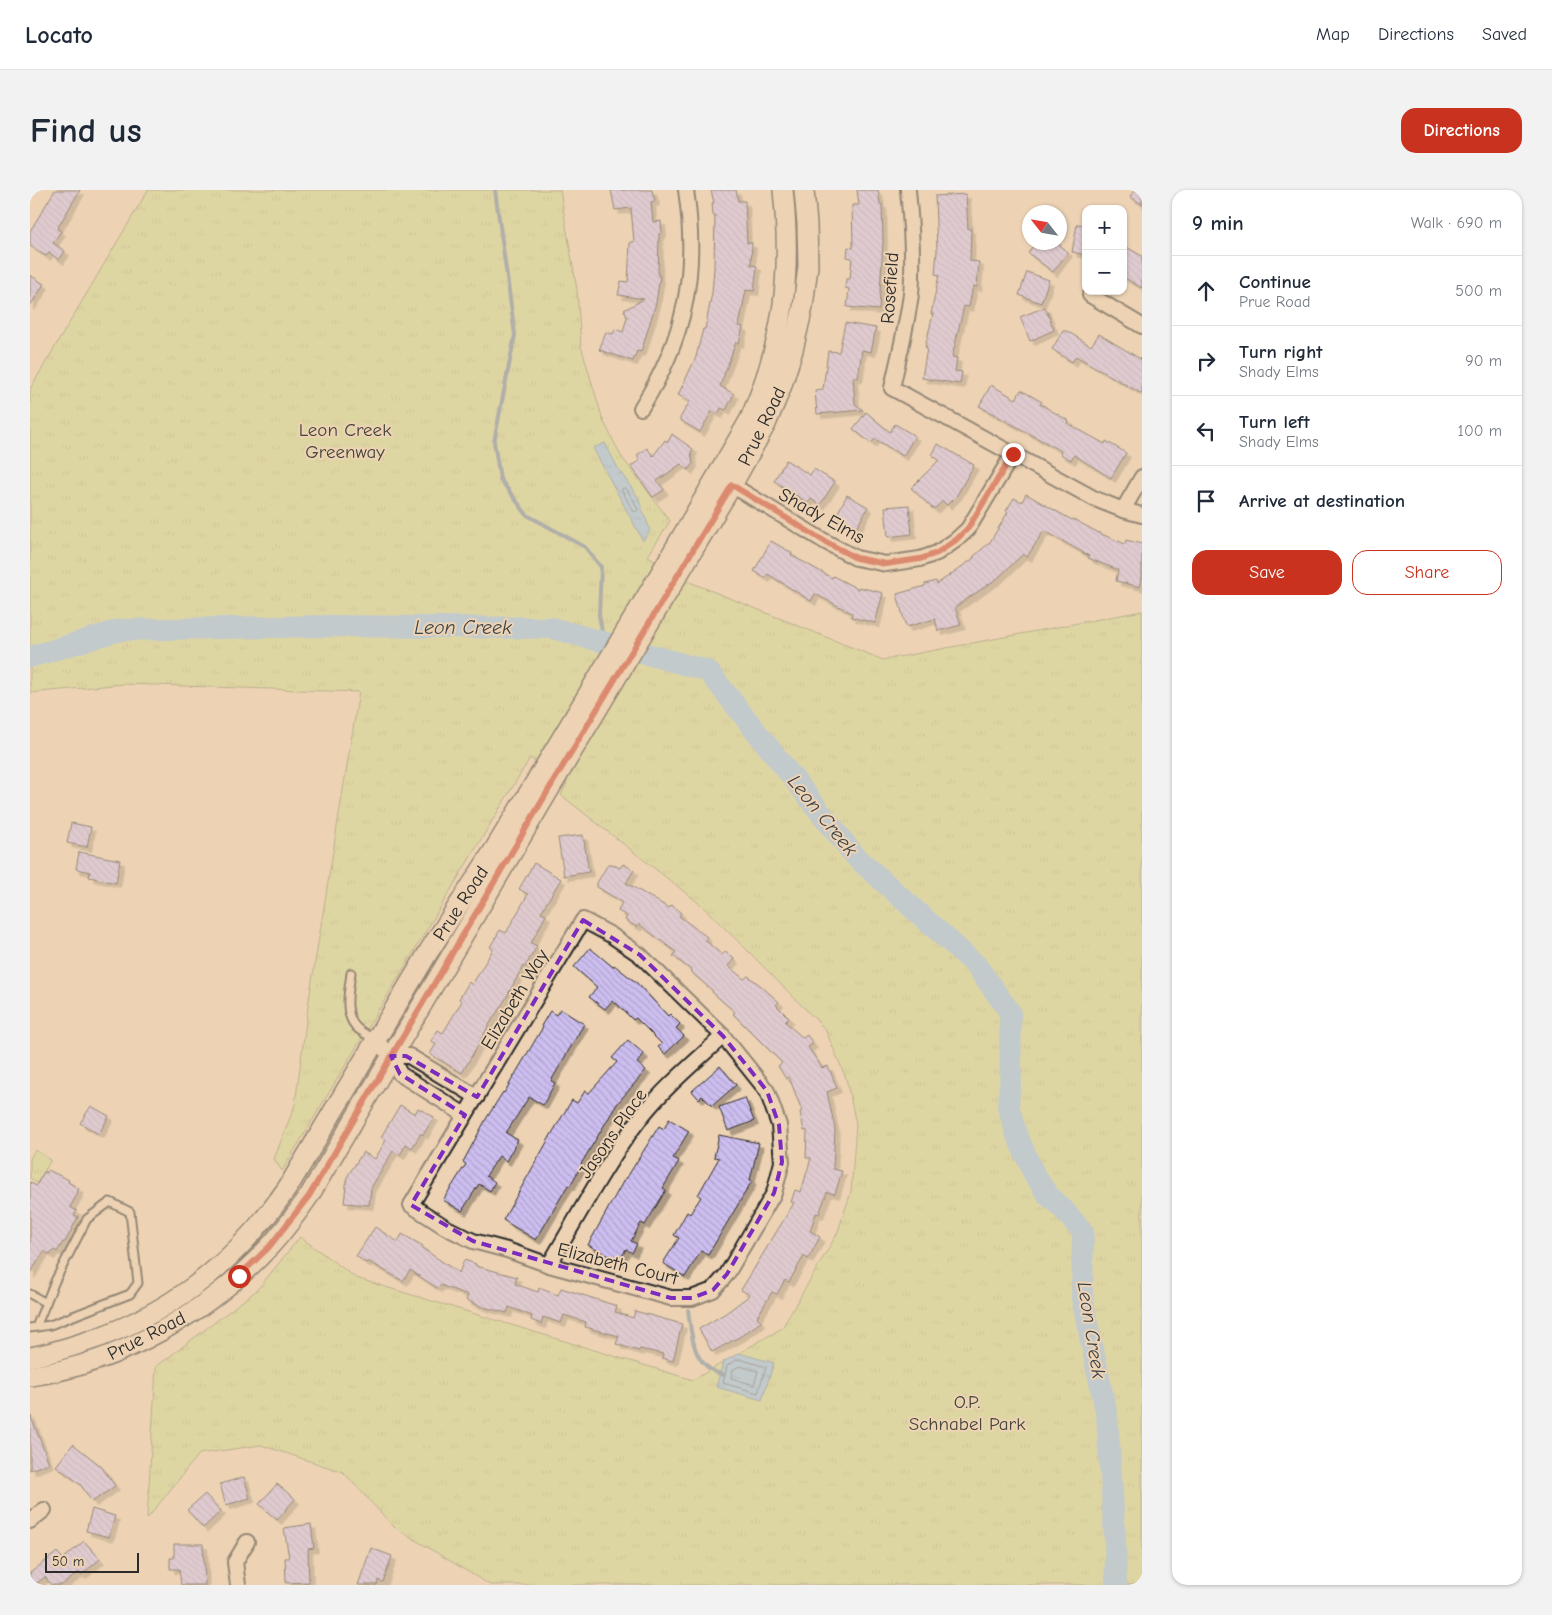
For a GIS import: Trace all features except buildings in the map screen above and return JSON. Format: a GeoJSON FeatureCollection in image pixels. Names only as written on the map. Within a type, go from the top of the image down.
{"type":"FeatureCollection","features":[{"type":"Feature","properties":{"kind":"main road","name":"Prue Road"},"geometry":{"type":"LineString","coordinates":[[725,481],[761,394],[775,351],[784,305],[788,265],[787,225],[783,190]]}},
{"type":"Feature","properties":{"kind":"main road","name":"Prue Road"},"geometry":{"type":"LineString","coordinates":[[30,1376],[54,1373],[134,1345],[175,1324],[239,1276],[269,1247],[309,1196],[391,1056],[546,780],[725,481],[766,424],[781,388],[793,350],[803,307],[808,266],[808,224],[804,190]]}},
{"type":"Feature","properties":{"kind":"main road","name":"Prue Road"},"geometry":{"type":"LineString","coordinates":[[30,1356],[50,1354],[126,1327],[165,1307],[226,1261],[271,1212],[288,1187],[429,951],[494,850],[546,780]]}},
{"type":"Feature","properties":{"kind":"street"},"geometry":{"type":"LineString","coordinates":[[641,408],[656,385],[672,350],[684,312],[690,265],[691,222],[686,190]]}},
{"type":"Feature","properties":{"kind":"street","name":"Rosefield"},"geometry":{"type":"LineString","coordinates":[[908,190],[911,292],[903,341],[892,388],[1013,454]]}},
{"type":"Feature","properties":{"kind":"street"},"geometry":{"type":"LineString","coordinates":[[1090,295],[1142,326]]}},
{"type":"Feature","properties":{"kind":"street"},"geometry":{"type":"LineString","coordinates":[[1013,454],[1095,499],[1142,515]]}},
{"type":"Feature","properties":{"kind":"street","name":"Shady Elms"},"geometry":{"type":"LineString","coordinates":[[725,481],[824,541],[856,558],[886,564],[920,559],[937,553],[956,540],[972,522],[1013,454]]}},
{"type":"Feature","properties":{"kind":"street"},"geometry":{"type":"LineString","coordinates":[[1123,510],[1142,477]]}},
{"type":"Feature","properties":{"kind":"street","name":"Elizabeth Court"},"geometry":{"type":"LineString","coordinates":[[412,1205],[445,1227],[473,1241],[507,1250],[548,1265],[671,1298],[692,1298],[713,1290],[727,1274],[774,1193],[782,1162],[780,1125],[767,1091],[723,1036],[640,955],[611,935],[583,920]]}},
{"type":"Feature","properties":{"kind":"street","name":"Elizabeth Way"},"geometry":{"type":"LineString","coordinates":[[412,1205],[583,920]]}},
{"type":"Feature","properties":{"kind":"street","name":"Jasons Place"},"geometry":{"type":"LineString","coordinates":[[548,1265],[613,1159],[642,1116],[683,1073],[723,1036]]}},
{"type":"Feature","properties":{"kind":"street"},"geometry":{"type":"LineString","coordinates":[[376,1040],[391,1056],[400,1074],[465,1115]]}},
{"type":"Feature","properties":{"kind":"street"},"geometry":{"type":"LineString","coordinates":[[391,1056],[410,1056],[477,1097]]}},
{"type":"Feature","properties":{"kind":"street"},"geometry":{"type":"LineString","coordinates":[[30,1521],[44,1510]]}},
{"type":"Feature","properties":{"kind":"street"},"geometry":{"type":"LineString","coordinates":[[238,1585],[235,1562],[247,1542]]}},
{"type":"Feature","properties":{"kind":"lane"},"geometry":{"type":"LineString","coordinates":[[351,973],[348,1004],[350,1017],[356,1027],[376,1040]]}},
{"type":"Feature","properties":{"kind":"lane"},"geometry":{"type":"LineString","coordinates":[[110,1202],[130,1212],[138,1283],[130,1294],[50,1325],[33,1328],[46,1303],[54,1281],[87,1219],[110,1202]]}},
{"type":"Feature","properties":{"kind":"lane"},"geometry":{"type":"LineString","coordinates":[[30,1294],[46,1303]]}},
{"type":"Feature","properties":{"kind":"highlighted area"},"geometry":{"type":"Polygon","coordinates":[[[583,920],[640,955],[723,1036],[767,1091],[779,1125],[782,1162],[774,1193],[727,1274],[713,1290],[692,1298],[671,1298],[473,1241],[411,1205],[465,1115],[400,1074],[391,1056],[406,1056],[477,1097],[583,920]]]}},
{"type":"Feature","properties":{"kind":"green space","name":"Leon Creek Greenway"},"geometry":{"type":"Polygon","coordinates":[[[148,190],[560,190],[577,290],[581,346],[603,420],[621,456],[670,521],[648,556],[692,583],[883,660],[1142,611],[1142,1585],[490,1585],[394,1527],[343,1472],[261,1445],[199,1454],[147,1519],[156,1367],[257,1290],[300,1237],[356,1278],[693,1380],[782,1328],[837,1234],[851,1192],[856,1124],[846,1078],[825,1029],[700,904],[561,795],[567,783],[530,758],[282,1171],[274,1159],[295,1105],[309,999],[359,692],[124,684],[30,693],[30,389],[148,190]]]}},
{"type":"Feature","properties":{"kind":"green space"},"geometry":{"type":"Polygon","coordinates":[[[35,1150],[51,1160],[37,1183],[30,1178],[30,1159],[35,1150]]]}},
{"type":"Feature","properties":{"kind":"water"},"geometry":{"type":"Polygon","coordinates":[[[605,443],[619,470],[638,497],[650,530],[643,541],[593,448],[605,443]]]}},
{"type":"Feature","properties":{"kind":"water"},"geometry":{"type":"Polygon","coordinates":[[[739,1353],[774,1363],[762,1400],[716,1387],[723,1362],[739,1353]]]}},
{"type":"Feature","properties":{"kind":"waterway"},"geometry":{"type":"LineString","coordinates":[[495,190],[515,335],[494,442],[500,479],[527,515],[585,547],[601,567],[599,615],[604,642]]}},
{"type":"Feature","properties":{"kind":"waterway","name":"Leon Creek"},"geometry":{"type":"LineString","coordinates":[[30,657],[120,630],[326,626],[552,628],[708,671],[855,856],[976,965],[1010,1012],[1011,1075],[1008,1105],[1016,1133],[1034,1174],[1048,1195],[1083,1232],[1082,1298],[1107,1416],[1116,1585]]}},
{"type":"Feature","properties":{"kind":"waterway"},"geometry":{"type":"LineString","coordinates":[[688,1310],[693,1340],[700,1358],[713,1371],[724,1375]]}},
{"type":"Feature","properties":{"kind":"route"},"geometry":{"type":"LineString","coordinates":[[239,1276],[269,1247],[309,1196],[552,784],[732,485],[824,541],[856,558],[886,564],[920,559],[937,553],[956,540],[977,515],[1013,454]]}},
{"type":"Feature","properties":{"kind":"park label","name":"O.P. Schnabel Park"},"geometry":{"type":"Point","coordinates":[967,1412]}}]}
